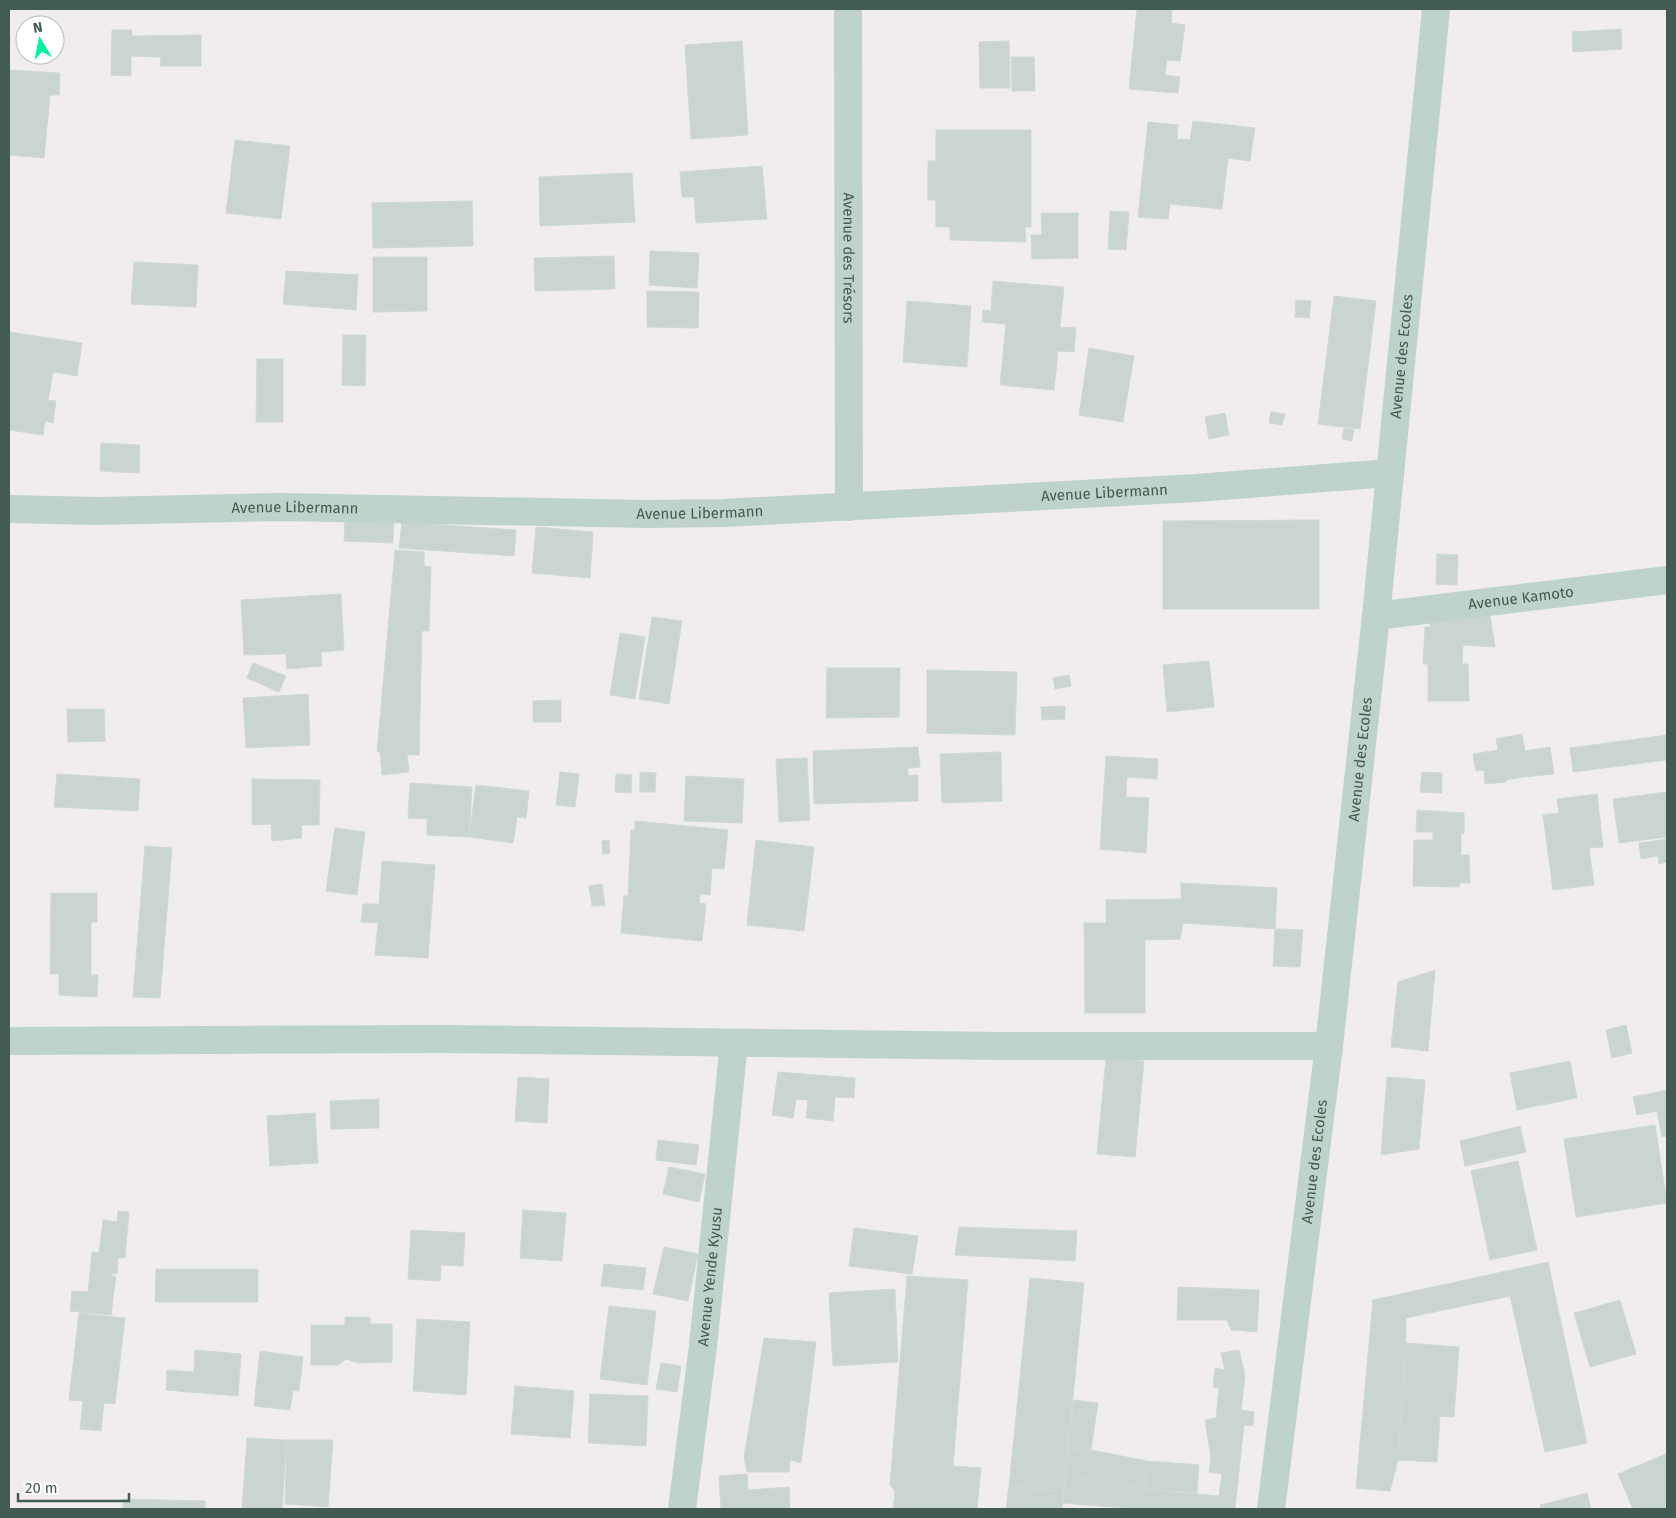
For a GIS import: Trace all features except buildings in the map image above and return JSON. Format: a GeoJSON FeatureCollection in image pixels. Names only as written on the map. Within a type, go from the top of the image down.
{"type":"FeatureCollection","features":[{"type":"Feature","properties":{"kind":"street","name":"Avenue des Trésors"},"geometry":{"type":"LineString","coordinates":[[848,9],[849,507]]}},
{"type":"Feature","properties":{"kind":"street","name":"Avenue des Ecoles"},"geometry":{"type":"LineString","coordinates":[[1271,1509],[1329,1046],[1376,616],[1436,9]]}},
{"type":"Feature","properties":{"kind":"street","name":"Avenue Libermann"},"geometry":{"type":"LineString","coordinates":[[9,509],[97,511],[281,507],[647,514],[724,513],[1196,488],[1390,473]]}},
{"type":"Feature","properties":{"kind":"street","name":"Avenue Kamoto"},"geometry":{"type":"LineString","coordinates":[[1376,616],[1667,580]]}},
{"type":"Feature","properties":{"kind":"street"},"geometry":{"type":"LineString","coordinates":[[9,1041],[440,1039],[1001,1046],[1329,1046]]}},
{"type":"Feature","properties":{"kind":"street","name":"Avenue Yende Kyusu"},"geometry":{"type":"LineString","coordinates":[[682,1509],[703,1346],[734,1043]]}}]}
